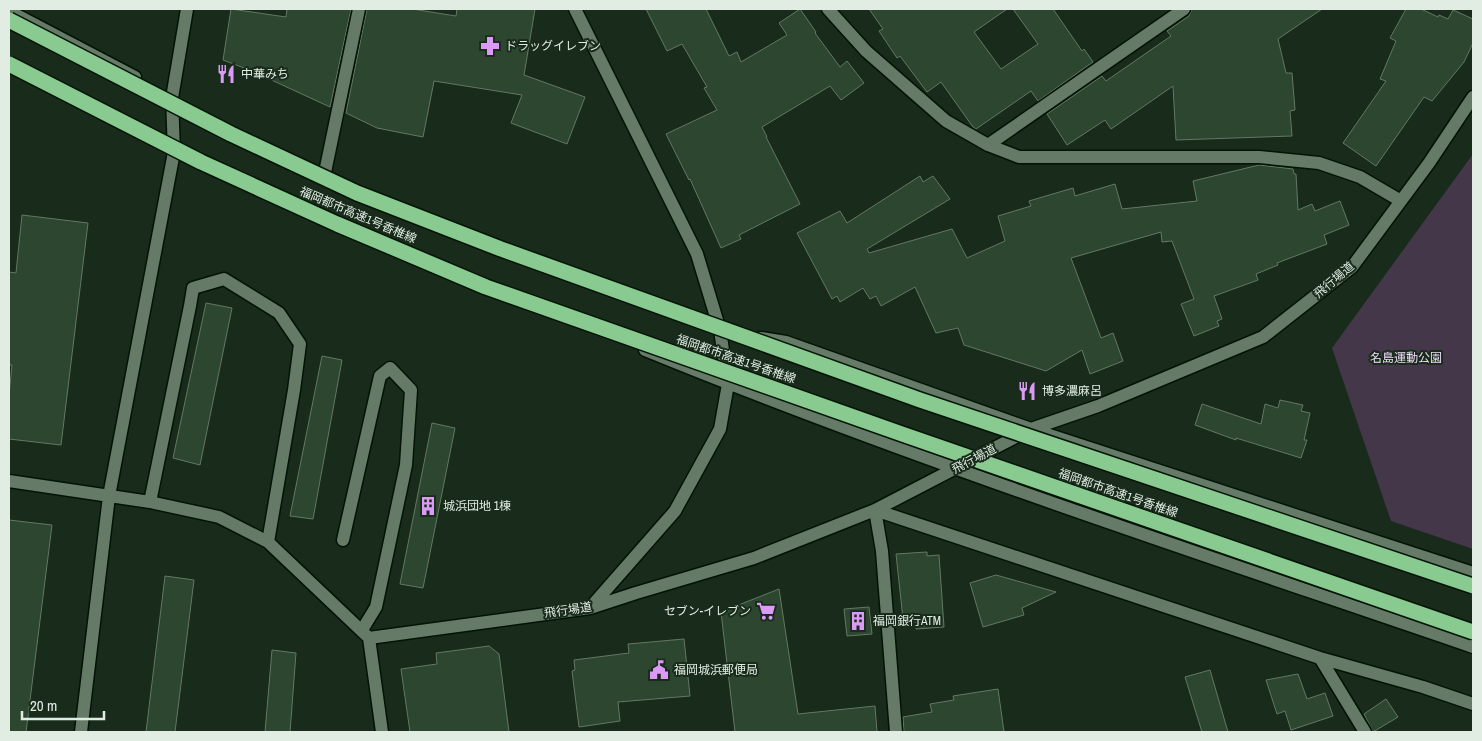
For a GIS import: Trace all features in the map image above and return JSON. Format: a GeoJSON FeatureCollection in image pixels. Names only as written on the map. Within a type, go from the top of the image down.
{"type":"FeatureCollection","features":[{"type":"Feature","properties":{"kind":"highway","name":"福岡都市高速1号香椎線"},"geometry":{"type":"LineString","coordinates":[[9,20],[230,134],[357,193],[501,249],[920,400],[1473,586]]}},
{"type":"Feature","properties":{"kind":"highway","name":"福岡都市高速1号香椎線"},"geometry":{"type":"LineString","coordinates":[[9,63],[201,162],[337,224],[486,287],[902,434],[1473,632]]}},
{"type":"Feature","properties":{"kind":"street"},"geometry":{"type":"LineString","coordinates":[[81,732],[109,496],[174,152],[172,98],[187,9]]}},
{"type":"Feature","properties":{"kind":"street"},"geometry":{"type":"LineString","coordinates":[[324,176],[359,9]]}},
{"type":"Feature","properties":{"kind":"street"},"geometry":{"type":"LineString","coordinates":[[575,9],[697,254],[720,330],[728,384],[720,429],[675,511],[590,608]]}},
{"type":"Feature","properties":{"kind":"street"},"geometry":{"type":"LineString","coordinates":[[828,9],[866,51],[946,121],[988,145],[1019,156],[1259,157],[1319,163],[1360,177],[1401,200]]}},
{"type":"Feature","properties":{"kind":"street"},"geometry":{"type":"LineString","coordinates":[[988,145],[1184,9]]}},
{"type":"Feature","properties":{"kind":"street"},"geometry":{"type":"LineString","coordinates":[[9,11],[324,176],[556,270],[720,330],[786,342],[1031,429],[1473,573]]}},
{"type":"Feature","properties":{"kind":"street"},"geometry":{"type":"LineString","coordinates":[[9,63],[174,152],[308,212],[728,384],[954,470],[1473,647]]}},
{"type":"Feature","properties":{"kind":"street"},"geometry":{"type":"LineString","coordinates":[[117,67],[120,74],[160,94],[166,106],[174,152]]}},
{"type":"Feature","properties":{"kind":"street","name":"飛行場道"},"geometry":{"type":"LineString","coordinates":[[365,634],[590,608],[636,592],[754,558],[875,510],[1031,429],[1098,406],[1263,337],[1352,267],[1473,97]]}},
{"type":"Feature","properties":{"kind":"street"},"geometry":{"type":"LineString","coordinates":[[172,98],[180,144],[185,151],[216,164],[218,171]]}},
{"type":"Feature","properties":{"kind":"street"},"geometry":{"type":"LineString","coordinates":[[150,502],[190,306],[192,288],[224,279],[279,314],[300,344],[268,542]]}},
{"type":"Feature","properties":{"kind":"street"},"geometry":{"type":"LineString","coordinates":[[343,540],[380,376],[390,368],[411,390],[406,465],[376,607],[365,634],[382,732]]}},
{"type":"Feature","properties":{"kind":"street"},"geometry":{"type":"LineString","coordinates":[[9,481],[150,502],[219,517],[268,542],[365,634]]}},
{"type":"Feature","properties":{"kind":"street"},"geometry":{"type":"LineString","coordinates":[[896,732],[882,551],[875,510],[1320,658],[1423,687],[1473,704]]}},
{"type":"Feature","properties":{"kind":"street"},"geometry":{"type":"LineString","coordinates":[[1320,658],[1365,732]]}},
{"type":"Feature","properties":{"kind":"green space","name":"名島運動公園"},"geometry":{"type":"Polygon","coordinates":[[[1473,154],[1473,549],[1391,521],[1332,348],[1473,154]]]}},
{"type":"Feature","properties":{"kind":"building"},"geometry":{"type":"Polygon","coordinates":[[[231,9],[286,17],[287,9],[351,9],[330,107],[252,71],[223,60],[231,9]]]}},
{"type":"Feature","properties":{"kind":"building"},"geometry":{"type":"Polygon","coordinates":[[[367,9],[412,9],[456,16],[457,9],[535,9],[524,75],[585,97],[567,144],[511,123],[522,95],[434,81],[423,137],[377,128],[346,113],[367,9]]]}},
{"type":"Feature","properties":{"kind":"building"},"geometry":{"type":"Polygon","coordinates":[[[646,9],[706,9],[729,56],[737,52],[741,62],[787,35],[779,23],[800,9],[840,67],[847,61],[864,83],[841,100],[830,86],[762,127],[800,204],[739,235],[741,239],[721,248],[690,179],[666,134],[717,110],[704,88],[707,87],[682,44],[667,51],[646,9]]]}},
{"type":"Feature","properties":{"kind":"building"},"geometry":{"type":"Polygon","coordinates":[[[869,9],[1007,9],[974,32],[1001,69],[1038,44],[1013,9],[1053,9],[1082,51],[1084,49],[1093,62],[1038,101],[1031,91],[976,129],[941,82],[927,92],[900,56],[897,58],[879,31],[883,29],[869,9]]]}},
{"type":"Feature","properties":{"kind":"building"},"geometry":{"type":"Polygon","coordinates":[[[1192,9],[1322,9],[1278,39],[1286,73],[1292,73],[1295,110],[1290,111],[1292,136],[1176,140],[1173,86],[1111,129],[1105,120],[1067,145],[1047,114],[1102,76],[1106,81],[1171,36],[1167,31],[1189,16],[1192,9]]]}},
{"type":"Feature","properties":{"kind":"building"},"geometry":{"type":"Polygon","coordinates":[[[1406,9],[1421,9],[1438,17],[1439,15],[1448,19],[1453,10],[1473,19],[1473,43],[1464,62],[1432,101],[1424,97],[1376,166],[1343,143],[1386,81],[1380,79],[1396,41],[1390,38],[1406,9]]]}},
{"type":"Feature","properties":{"kind":"building"},"geometry":{"type":"Polygon","coordinates":[[[1259,165],[1293,169],[1294,174],[1296,174],[1298,210],[1312,204],[1315,211],[1340,201],[1349,225],[1324,235],[1327,244],[1277,263],[1278,265],[1256,274],[1258,280],[1214,296],[1222,319],[1217,321],[1219,326],[1194,336],[1181,304],[1194,299],[1172,241],[1162,242],[1161,232],[1071,258],[1101,338],[1113,333],[1123,361],[1090,374],[1082,350],[1046,371],[964,345],[958,328],[936,333],[915,287],[881,306],[876,296],[870,299],[863,288],[840,302],[837,296],[832,299],[797,233],[840,211],[847,223],[920,176],[923,182],[933,176],[950,199],[867,249],[869,253],[952,229],[967,258],[1005,241],[998,216],[1031,206],[1029,201],[1073,188],[1075,196],[1115,184],[1122,209],[1197,201],[1193,181],[1259,165]]]}},
{"type":"Feature","properties":{"kind":"building"},"geometry":{"type":"Polygon","coordinates":[[[22,215],[88,223],[61,445],[9,439],[9,396],[12,365],[9,365],[9,272],[16,273],[22,215]]]}},
{"type":"Feature","properties":{"kind":"building"},"geometry":{"type":"Polygon","coordinates":[[[206,303],[232,308],[200,465],[173,458],[206,303]]]}},
{"type":"Feature","properties":{"kind":"building"},"geometry":{"type":"Polygon","coordinates":[[[322,356],[342,360],[313,519],[290,516],[322,356]]]}},
{"type":"Feature","properties":{"kind":"building"},"geometry":{"type":"Polygon","coordinates":[[[1280,400],[1303,405],[1301,411],[1310,413],[1304,440],[1307,440],[1301,458],[1236,438],[1236,440],[1195,425],[1202,404],[1261,424],[1265,404],[1278,408],[1280,400]]]}},
{"type":"Feature","properties":{"kind":"building","name":"城浜団地 1棟"},"geometry":{"type":"Polygon","coordinates":[[[432,423],[455,428],[423,588],[400,584],[432,423]]]}},
{"type":"Feature","properties":{"kind":"building"},"geometry":{"type":"Polygon","coordinates":[[[9,520],[52,525],[26,732],[9,732],[9,520]]]}},
{"type":"Feature","properties":{"kind":"building"},"geometry":{"type":"Polygon","coordinates":[[[927,552],[927,556],[939,555],[944,627],[916,629],[915,618],[903,619],[896,554],[927,552]]]}},
{"type":"Feature","properties":{"kind":"building"},"geometry":{"type":"Polygon","coordinates":[[[996,575],[1056,592],[1022,608],[1024,615],[983,627],[970,583],[996,575]]]}},
{"type":"Feature","properties":{"kind":"building"},"geometry":{"type":"Polygon","coordinates":[[[165,576],[194,580],[175,732],[146,732],[165,576]]]}},
{"type":"Feature","properties":{"kind":"building"},"geometry":{"type":"Polygon","coordinates":[[[779,589],[798,714],[875,706],[877,732],[735,732],[721,612],[779,589]]]}},
{"type":"Feature","properties":{"kind":"building","name":"福岡銀行ATM"},"geometry":{"type":"Polygon","coordinates":[[[869,607],[872,634],[847,636],[844,609],[869,607]]]}},
{"type":"Feature","properties":{"kind":"building"},"geometry":{"type":"Polygon","coordinates":[[[684,639],[690,696],[618,702],[620,721],[579,727],[572,671],[575,670],[574,660],[629,653],[628,644],[684,639]]]}},
{"type":"Feature","properties":{"kind":"building"},"geometry":{"type":"Polygon","coordinates":[[[489,646],[499,654],[509,732],[410,732],[401,669],[437,664],[436,653],[489,646]]]}},
{"type":"Feature","properties":{"kind":"building"},"geometry":{"type":"Polygon","coordinates":[[[272,650],[296,653],[290,732],[265,732],[272,650]]]}},
{"type":"Feature","properties":{"kind":"building"},"geometry":{"type":"Polygon","coordinates":[[[1210,670],[1228,732],[1202,732],[1185,677],[1210,670]]]}},
{"type":"Feature","properties":{"kind":"building"},"geometry":{"type":"Polygon","coordinates":[[[1298,674],[1307,699],[1325,693],[1333,716],[1291,730],[1285,711],[1277,714],[1266,680],[1298,674]]]}},
{"type":"Feature","properties":{"kind":"building"},"geometry":{"type":"Polygon","coordinates":[[[998,689],[1004,732],[904,732],[903,717],[932,712],[930,704],[954,700],[953,696],[998,689]]]}},
{"type":"Feature","properties":{"kind":"building"},"geometry":{"type":"Polygon","coordinates":[[[1386,699],[1398,717],[1373,732],[1364,714],[1386,699]]]}},
{"type":"Feature","properties":{"kind":"place","name":"ドラッグイレブン"},"geometry":{"type":"Point","coordinates":[490,46]}},
{"type":"Feature","properties":{"kind":"place","name":"中華みち"},"geometry":{"type":"Point","coordinates":[226,74]}},
{"type":"Feature","properties":{"kind":"place","name":"博多濃麻呂"},"geometry":{"type":"Point","coordinates":[1027,391]}},
{"type":"Feature","properties":{"kind":"place","name":"城浜団地 1棟"},"geometry":{"type":"Point","coordinates":[428,506]}},
{"type":"Feature","properties":{"kind":"place","name":"セブン-イレブン"},"geometry":{"type":"Point","coordinates":[766,611]}},
{"type":"Feature","properties":{"kind":"place","name":"福岡銀行ATM"},"geometry":{"type":"Point","coordinates":[858,621]}},
{"type":"Feature","properties":{"kind":"place","name":"福岡城浜郵便局"},"geometry":{"type":"Point","coordinates":[659,670]}}]}
